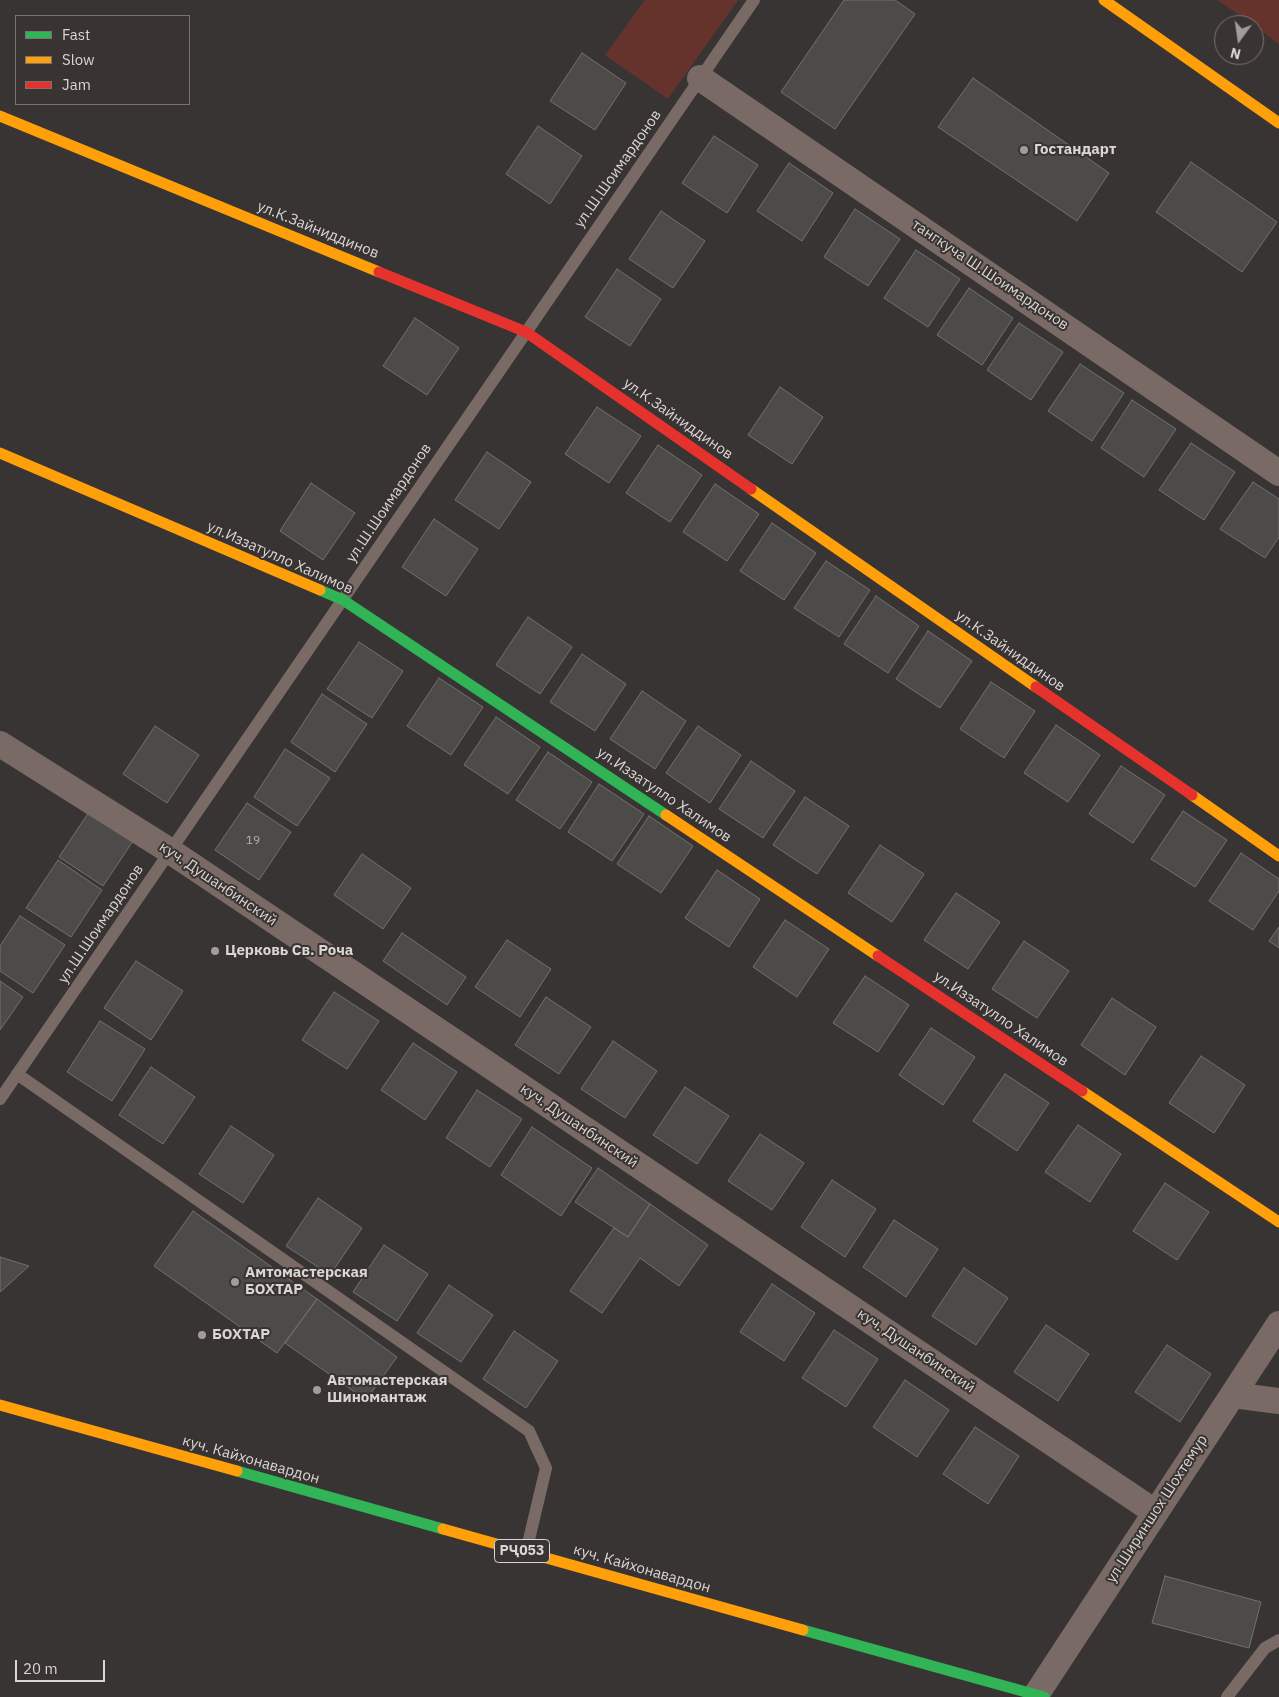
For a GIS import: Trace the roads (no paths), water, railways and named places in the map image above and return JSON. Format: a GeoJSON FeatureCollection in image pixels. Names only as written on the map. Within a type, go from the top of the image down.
{"type":"FeatureCollection","features":[{"type":"Feature","properties":{"kind":"street"},"geometry":{"type":"LineString","coordinates":[[1104,0],[1279,123]]}},
{"type":"Feature","properties":{"kind":"street","name":"тангкуча Ш.Шоимардонов"},"geometry":{"type":"LineString","coordinates":[[700,78],[1279,473]]}},
{"type":"Feature","properties":{"kind":"street","name":"ул.К.Зайниддинов"},"geometry":{"type":"LineString","coordinates":[[0,116],[526,332],[1279,856]]}},
{"type":"Feature","properties":{"kind":"street","name":"ул.Иззатулло Халимов"},"geometry":{"type":"LineString","coordinates":[[0,454],[343,600],[1279,1222]]}},
{"type":"Feature","properties":{"kind":"street","name":"куч. Душанбинский"},"geometry":{"type":"LineString","coordinates":[[0,744],[170,851],[1156,1512]]}},
{"type":"Feature","properties":{"kind":"street","name":"ул.Шириншох Шохтемур"},"geometry":{"type":"LineString","coordinates":[[1040,1696],[1156,1512],[1279,1324]]}},
{"type":"Feature","properties":{"kind":"street"},"geometry":{"type":"LineString","coordinates":[[1233,1395],[1279,1400]]}},
{"type":"Feature","properties":{"kind":"street","name":"куч. Кайхонавардон"},"geometry":{"type":"LineString","coordinates":[[0,1406],[1040,1696]]}},
{"type":"Feature","properties":{"kind":"lane","name":"ул.Ш.Шоимардонов"},"geometry":{"type":"LineString","coordinates":[[0,1099],[754,0]]}},
{"type":"Feature","properties":{"kind":"lane"},"geometry":{"type":"LineString","coordinates":[[17,1074],[529,1431],[546,1468],[526,1552]]}},
{"type":"Feature","properties":{"kind":"lane"},"geometry":{"type":"LineString","coordinates":[[1227,1697],[1265,1648],[1279,1640]]}},
{"type":"Feature","properties":{"kind":"place","name":"Гостандарт"},"geometry":{"type":"Point","coordinates":[1024,150]}},
{"type":"Feature","properties":{"kind":"place","name":"Церковь Св. Роча"},"geometry":{"type":"Point","coordinates":[215,951]}},
{"type":"Feature","properties":{"kind":"place","name":"Амтомастерская БОХТАР"},"geometry":{"type":"Point","coordinates":[235,1282]}},
{"type":"Feature","properties":{"kind":"place","name":"БОХТАР"},"geometry":{"type":"Point","coordinates":[202,1335]}},
{"type":"Feature","properties":{"kind":"place","name":"Автомастерская Шиномантаж"},"geometry":{"type":"Point","coordinates":[317,1390]}}]}
